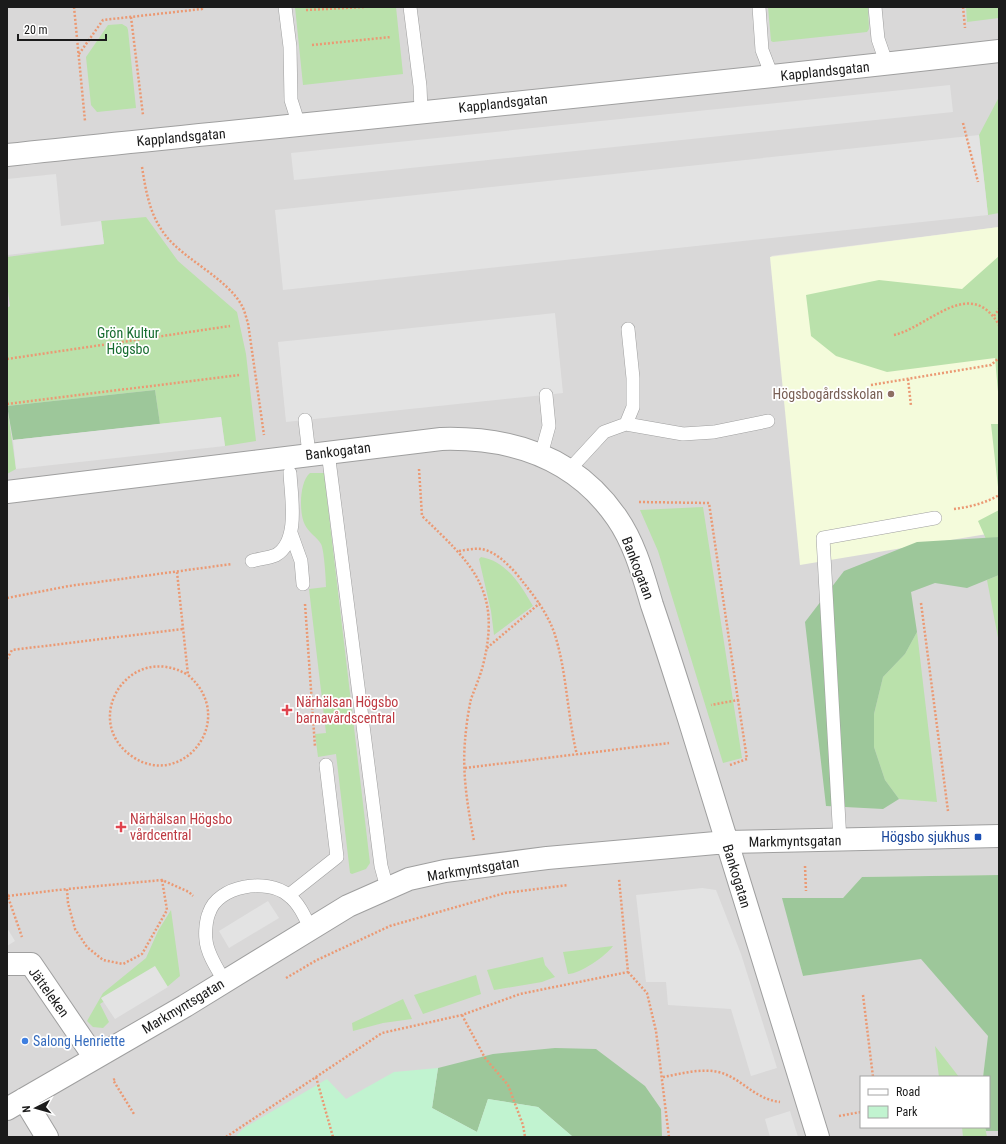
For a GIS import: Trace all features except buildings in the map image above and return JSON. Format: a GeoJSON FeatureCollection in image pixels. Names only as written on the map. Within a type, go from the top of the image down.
{"type":"FeatureCollection","features":[{"type":"Feature","properties":{"kind":"street","name":"Kapplandsgatan"},"geometry":{"type":"LineString","coordinates":[[7,155],[421,111],[887,65],[999,51]]}},
{"type":"Feature","properties":{"kind":"street","name":"Bankogatan"},"geometry":{"type":"LineString","coordinates":[[7,492],[319,453],[456,439],[508,444],[541,455],[569,470],[591,488],[616,517],[634,549],[727,842],[818,1137]]}},
{"type":"Feature","properties":{"kind":"street","name":"Markmyntsgatan"},"geometry":{"type":"LineString","coordinates":[[16,1104],[225,982],[348,906],[409,879],[445,871],[547,858],[727,842],[840,841],[999,836]]}},
{"type":"Feature","properties":{"kind":"street","name":"Jätteleken"},"geometry":{"type":"LineString","coordinates":[[7,964],[32,964],[95,1058]]}},
{"type":"Feature","properties":{"kind":"street"},"geometry":{"type":"LineString","coordinates":[[16,1104],[47,1137]]}},
{"type":"Feature","properties":{"kind":"lane"},"geometry":{"type":"LineString","coordinates":[[410,7],[420,86],[421,111]]}},
{"type":"Feature","properties":{"kind":"lane"},"geometry":{"type":"LineString","coordinates":[[759,7],[762,50],[772,76]]}},
{"type":"Feature","properties":{"kind":"lane"},"geometry":{"type":"LineString","coordinates":[[875,7],[878,39],[887,65]]}},
{"type":"Feature","properties":{"kind":"lane"},"geometry":{"type":"LineString","coordinates":[[286,9],[290,47],[291,100],[299,125]]}},
{"type":"Feature","properties":{"kind":"lane"},"geometry":{"type":"LineString","coordinates":[[626,424],[633,406],[633,378],[628,329]]}},
{"type":"Feature","properties":{"kind":"lane"},"geometry":{"type":"LineString","coordinates":[[541,455],[549,426],[546,395]]}},
{"type":"Feature","properties":{"kind":"lane"},"geometry":{"type":"LineString","coordinates":[[305,420],[319,453],[381,866],[387,888]]}},
{"type":"Feature","properties":{"kind":"lane"},"geometry":{"type":"LineString","coordinates":[[569,470],[604,432],[626,424],[683,434],[714,432],[768,421]]}},
{"type":"Feature","properties":{"kind":"lane"},"geometry":{"type":"LineString","coordinates":[[252,562],[275,555],[286,547],[291,534],[293,509],[290,473]]}},
{"type":"Feature","properties":{"kind":"lane"},"geometry":{"type":"LineString","coordinates":[[840,841],[823,538],[935,518]]}},
{"type":"Feature","properties":{"kind":"lane"},"geometry":{"type":"LineString","coordinates":[[291,534],[301,560],[303,584]]}},
{"type":"Feature","properties":{"kind":"lane"},"geometry":{"type":"LineString","coordinates":[[289,895],[337,857],[326,765]]}},
{"type":"Feature","properties":{"kind":"lane"},"geometry":{"type":"LineString","coordinates":[[225,982],[212,958],[206,941],[209,912],[219,899],[234,890],[257,884],[279,889],[289,895],[300,908],[311,930]]}},
{"type":"Feature","properties":{"kind":"path"},"geometry":{"type":"LineString","coordinates":[[74,7],[86,121]]}},
{"type":"Feature","properties":{"kind":"path"},"geometry":{"type":"LineString","coordinates":[[79,54],[103,20],[202,9],[202,7]]}},
{"type":"Feature","properties":{"kind":"path"},"geometry":{"type":"LineString","coordinates":[[286,9],[365,7]]}},
{"type":"Feature","properties":{"kind":"path"},"geometry":{"type":"LineString","coordinates":[[963,7],[965,31]]}},
{"type":"Feature","properties":{"kind":"path"},"geometry":{"type":"LineString","coordinates":[[132,17],[143,115]]}},
{"type":"Feature","properties":{"kind":"path"},"geometry":{"type":"LineString","coordinates":[[290,47],[413,35]]}},
{"type":"Feature","properties":{"kind":"path"},"geometry":{"type":"LineString","coordinates":[[963,123],[978,182]]}},
{"type":"Feature","properties":{"kind":"path"},"geometry":{"type":"LineString","coordinates":[[125,142],[127,160],[137,158],[142,163],[147,197],[156,219],[166,235],[179,250],[205,269],[235,296],[242,306],[248,323],[264,436]]}},
{"type":"Feature","properties":{"kind":"path"},"geometry":{"type":"LineString","coordinates":[[894,335],[905,333],[946,308],[965,303],[986,310],[994,316],[999,325]]}},
{"type":"Feature","properties":{"kind":"path"},"geometry":{"type":"LineString","coordinates":[[994,316],[999,309]]}},
{"type":"Feature","properties":{"kind":"path"},"geometry":{"type":"LineString","coordinates":[[7,358],[230,326]]}},
{"type":"Feature","properties":{"kind":"path"},"geometry":{"type":"LineString","coordinates":[[871,385],[991,365],[999,358]]}},
{"type":"Feature","properties":{"kind":"path"},"geometry":{"type":"LineString","coordinates":[[7,404],[239,375]]}},
{"type":"Feature","properties":{"kind":"path"},"geometry":{"type":"LineString","coordinates":[[908,379],[912,406]]}},
{"type":"Feature","properties":{"kind":"path"},"geometry":{"type":"LineString","coordinates":[[418,466],[422,516],[459,551],[471,566],[479,580],[486,601],[489,622],[487,648],[471,700],[465,742],[465,768],[469,812],[475,845]]}},
{"type":"Feature","properties":{"kind":"path"},"geometry":{"type":"LineString","coordinates":[[935,518],[944,510],[967,507],[992,499],[999,495]]}},
{"type":"Feature","properties":{"kind":"path"},"geometry":{"type":"LineString","coordinates":[[634,505],[639,502],[709,503],[747,759],[727,766]]}},
{"type":"Feature","properties":{"kind":"path"},"geometry":{"type":"LineString","coordinates":[[459,551],[481,548],[496,556],[517,573],[540,603],[553,631],[566,685],[570,726],[577,755]]}},
{"type":"Feature","properties":{"kind":"path"},"geometry":{"type":"LineString","coordinates":[[7,598],[69,586],[252,562]]}},
{"type":"Feature","properties":{"kind":"path"},"geometry":{"type":"LineString","coordinates":[[177,572],[188,675],[202,689],[208,708],[207,728],[198,746],[183,759],[163,764],[144,762],[126,752],[114,736],[110,717],[113,697],[124,680],[132,674],[150,666],[170,667],[188,675]]}},
{"type":"Feature","properties":{"kind":"path"},"geometry":{"type":"LineString","coordinates":[[303,584],[313,731],[317,761],[326,765]]}},
{"type":"Feature","properties":{"kind":"path"},"geometry":{"type":"LineString","coordinates":[[487,648],[540,603]]}},
{"type":"Feature","properties":{"kind":"path"},"geometry":{"type":"LineString","coordinates":[[921,603],[949,813],[942,813]]}},
{"type":"Feature","properties":{"kind":"path"},"geometry":{"type":"LineString","coordinates":[[7,659],[12,650],[183,629]]}},
{"type":"Feature","properties":{"kind":"path"},"geometry":{"type":"LineString","coordinates":[[708,706],[738,700]]}},
{"type":"Feature","properties":{"kind":"path"},"geometry":{"type":"LineString","coordinates":[[465,768],[676,742]]}},
{"type":"Feature","properties":{"kind":"path"},"geometry":{"type":"LineString","coordinates":[[804,862],[806,891]]}},
{"type":"Feature","properties":{"kind":"path"},"geometry":{"type":"LineString","coordinates":[[611,879],[625,877]]}},
{"type":"Feature","properties":{"kind":"path"},"geometry":{"type":"LineString","coordinates":[[618,878],[628,972],[647,993],[656,1031],[670,1137]]}},
{"type":"Feature","properties":{"kind":"path"},"geometry":{"type":"LineString","coordinates":[[67,889],[68,902],[75,929],[87,948],[103,960],[123,964],[142,954],[167,910],[162,880]]}},
{"type":"Feature","properties":{"kind":"path"},"geometry":{"type":"LineString","coordinates":[[32,964],[7,895],[162,880],[189,892],[209,912]]}},
{"type":"Feature","properties":{"kind":"path"},"geometry":{"type":"LineString","coordinates":[[283,979],[317,960],[390,926],[505,893],[573,884]]}},
{"type":"Feature","properties":{"kind":"path"},"geometry":{"type":"LineString","coordinates":[[226,1137],[382,1033],[462,1015],[520,994],[628,972]]}},
{"type":"Feature","properties":{"kind":"path"},"geometry":{"type":"LineString","coordinates":[[864,995],[873,1076]]}},
{"type":"Feature","properties":{"kind":"path"},"geometry":{"type":"LineString","coordinates":[[462,1015],[485,1058],[508,1085],[523,1125],[525,1137]]}},
{"type":"Feature","properties":{"kind":"path"},"geometry":{"type":"LineString","coordinates":[[663,1077],[706,1071],[722,1073],[768,1101],[782,1102]]}},
{"type":"Feature","properties":{"kind":"path"},"geometry":{"type":"LineString","coordinates":[[120,1076],[113,1080],[134,1114]]}},
{"type":"Feature","properties":{"kind":"path"},"geometry":{"type":"LineString","coordinates":[[316,1077],[333,1137]]}},
{"type":"Feature","properties":{"kind":"path"},"geometry":{"type":"LineString","coordinates":[[835,1117],[860,1112]]}},
{"type":"Feature","properties":{"kind":"shaded area"},"geometry":{"type":"Polygon","coordinates":[[[7,7],[999,7],[999,227],[771,256],[999,532],[999,875],[862,877],[843,898],[783,898],[803,976],[921,958],[989,1036],[983,1076],[860,1076],[860,1128],[985,1128],[986,1131],[999,1131],[999,1137],[7,1137],[7,7]]]}},
{"type":"Feature","properties":{"kind":"shaded area"},"geometry":{"type":"Polygon","coordinates":[[[950,85],[953,112],[294,180],[291,153],[950,85]]]}},
{"type":"Feature","properties":{"kind":"shaded area"},"geometry":{"type":"Polygon","coordinates":[[[979,135],[988,215],[283,290],[275,210],[979,135]]]}},
{"type":"Feature","properties":{"kind":"shaded area"},"geometry":{"type":"Polygon","coordinates":[[[56,174],[61,226],[101,221],[104,244],[7,255],[7,179],[56,174]]]}},
{"type":"Feature","properties":{"kind":"shaded area","name":"Högsbogårdsskolan"},"geometry":{"type":"Polygon","coordinates":[[[999,227],[999,532],[800,565],[770,257],[999,227]]]}},
{"type":"Feature","properties":{"kind":"shaded area"},"geometry":{"type":"Polygon","coordinates":[[[555,313],[563,393],[286,422],[278,342],[555,313]]]}},
{"type":"Feature","properties":{"kind":"shaded area"},"geometry":{"type":"Polygon","coordinates":[[[221,417],[225,446],[16,469],[13,440],[221,417]]]}},
{"type":"Feature","properties":{"kind":"shaded area"},"geometry":{"type":"Polygon","coordinates":[[[702,888],[716,890],[741,954],[777,1068],[751,1076],[731,1009],[668,1005],[666,982],[646,982],[636,895],[702,888]]]}},
{"type":"Feature","properties":{"kind":"shaded area"},"geometry":{"type":"Polygon","coordinates":[[[268,901],[279,918],[229,948],[219,931],[268,901]]]}},
{"type":"Feature","properties":{"kind":"shaded area"},"geometry":{"type":"Polygon","coordinates":[[[7,928],[15,941],[7,946],[7,928]]]}},
{"type":"Feature","properties":{"kind":"shaded area"},"geometry":{"type":"Polygon","coordinates":[[[155,966],[168,987],[115,1019],[101,998],[155,966]]]}},
{"type":"Feature","properties":{"kind":"shaded area"},"geometry":{"type":"Polygon","coordinates":[[[790,1111],[798,1137],[770,1137],[765,1119],[790,1111]]]}},
{"type":"Feature","properties":{"kind":"green space"},"geometry":{"type":"Polygon","coordinates":[[[295,7],[396,7],[403,74],[303,85],[295,7]]]}},
{"type":"Feature","properties":{"kind":"green space"},"geometry":{"type":"Polygon","coordinates":[[[768,7],[868,7],[869,29],[867,32],[773,42],[771,41],[768,7]]]}},
{"type":"Feature","properties":{"kind":"green space"},"geometry":{"type":"Polygon","coordinates":[[[966,7],[999,7],[999,18],[967,22],[966,7]]]}},
{"type":"Feature","properties":{"kind":"green space"},"geometry":{"type":"Polygon","coordinates":[[[122,24],[127,27],[128,30],[136,108],[97,112],[91,105],[86,57],[108,25],[122,24]]]}},
{"type":"Feature","properties":{"kind":"green space"},"geometry":{"type":"Polygon","coordinates":[[[999,97],[999,213],[988,215],[979,135],[999,97]]]}},
{"type":"Feature","properties":{"kind":"green space","name":"Grön Kultur Högsbo"},"geometry":{"type":"Polygon","coordinates":[[[146,217],[178,261],[237,312],[246,354],[256,441],[225,446],[221,417],[160,424],[155,390],[7,406],[7,308],[10,306],[7,284],[7,257],[104,244],[101,221],[146,217]]]}},
{"type":"Feature","properties":{"kind":"green space"},"geometry":{"type":"Polygon","coordinates":[[[999,256],[999,403],[995,358],[887,372],[836,356],[811,336],[806,295],[879,280],[962,289],[999,256]]]}},
{"type":"Feature","properties":{"kind":"green space"},"geometry":{"type":"Polygon","coordinates":[[[155,390],[160,424],[13,440],[7,406],[155,390]]]}},
{"type":"Feature","properties":{"kind":"green space"},"geometry":{"type":"Polygon","coordinates":[[[7,406],[16,469],[7,474],[7,406]]]}},
{"type":"Feature","properties":{"kind":"green space"},"geometry":{"type":"Polygon","coordinates":[[[991,424],[999,424],[999,496],[991,424]]]}},
{"type":"Feature","properties":{"kind":"green space"},"geometry":{"type":"Polygon","coordinates":[[[310,473],[324,473],[370,863],[366,869],[352,874],[350,873],[336,754],[318,757],[315,734],[326,733],[309,589],[326,587],[325,564],[322,547],[305,525],[302,514],[302,491],[306,477],[310,473]]]}},
{"type":"Feature","properties":{"kind":"green space"},"geometry":{"type":"Polygon","coordinates":[[[703,507],[742,758],[723,763],[658,551],[640,510],[703,507]]]}},
{"type":"Feature","properties":{"kind":"green space"},"geometry":{"type":"Polygon","coordinates":[[[999,510],[999,537],[986,539],[978,521],[999,510]]]}},
{"type":"Feature","properties":{"kind":"green space"},"geometry":{"type":"Polygon","coordinates":[[[999,537],[999,575],[967,588],[935,583],[911,592],[917,632],[905,654],[883,677],[874,714],[874,747],[885,780],[899,799],[883,809],[826,806],[805,622],[844,571],[917,542],[999,537]]]}},
{"type":"Feature","properties":{"kind":"green space"},"geometry":{"type":"Polygon","coordinates":[[[481,557],[490,559],[506,569],[518,583],[533,606],[494,635],[491,611],[479,559],[481,557]]]}},
{"type":"Feature","properties":{"kind":"green space"},"geometry":{"type":"Polygon","coordinates":[[[999,575],[999,643],[987,580],[999,575]]]}},
{"type":"Feature","properties":{"kind":"green space"},"geometry":{"type":"Polygon","coordinates":[[[917,632],[937,802],[899,799],[885,780],[874,747],[874,714],[883,677],[905,654],[917,632]]]}},
{"type":"Feature","properties":{"kind":"green space"},"geometry":{"type":"Polygon","coordinates":[[[999,875],[999,1131],[986,1131],[985,1128],[990,1128],[990,1076],[983,1076],[988,1036],[921,959],[803,976],[782,898],[843,898],[862,877],[999,875]]]}},
{"type":"Feature","properties":{"kind":"green space"},"geometry":{"type":"Polygon","coordinates":[[[171,910],[180,976],[167,987],[155,968],[100,1004],[109,1022],[103,1028],[93,1027],[87,1021],[103,993],[146,958],[158,931],[171,910]]]}},
{"type":"Feature","properties":{"kind":"green space"},"geometry":{"type":"Polygon","coordinates":[[[613,946],[605,955],[586,968],[568,974],[563,952],[613,946]]]}},
{"type":"Feature","properties":{"kind":"green space"},"geometry":{"type":"Polygon","coordinates":[[[543,957],[545,965],[555,977],[542,982],[494,990],[487,970],[543,957]]]}},
{"type":"Feature","properties":{"kind":"green space"},"geometry":{"type":"Polygon","coordinates":[[[476,975],[481,994],[423,1014],[414,995],[476,975]]]}},
{"type":"Feature","properties":{"kind":"green space"},"geometry":{"type":"Polygon","coordinates":[[[403,999],[412,1019],[383,1023],[353,1031],[352,1023],[403,999]]]}},
{"type":"Feature","properties":{"kind":"green space"},"geometry":{"type":"Polygon","coordinates":[[[935,1046],[958,1076],[939,1076],[935,1046]]]}},
{"type":"Feature","properties":{"kind":"green space"},"geometry":{"type":"Polygon","coordinates":[[[555,1048],[596,1049],[645,1086],[661,1109],[662,1137],[573,1137],[538,1107],[488,1099],[477,1132],[432,1108],[438,1068],[493,1054],[555,1048]]]}},
{"type":"Feature","properties":{"kind":"green space"},"geometry":{"type":"Polygon","coordinates":[[[438,1068],[432,1108],[477,1132],[488,1099],[538,1107],[573,1137],[235,1137],[244,1128],[327,1079],[346,1099],[394,1072],[438,1068]]]}},
{"type":"Feature","properties":{"kind":"green space"},"geometry":{"type":"Polygon","coordinates":[[[962,1128],[985,1128],[987,1137],[963,1137],[962,1128]]]}},
{"type":"Feature","properties":{"kind":"place","name":"Högsbogårdsskolan"},"geometry":{"type":"Point","coordinates":[891,394]}},
{"type":"Feature","properties":{"kind":"place","name":"Närhälsan Högsbo barnavårdscentral"},"geometry":{"type":"Point","coordinates":[287,710]}},
{"type":"Feature","properties":{"kind":"place","name":"Närhälsan Högsbo vårdcentral"},"geometry":{"type":"Point","coordinates":[121,827]}},
{"type":"Feature","properties":{"kind":"place","name":"Högsbo sjukhus"},"geometry":{"type":"Point","coordinates":[978,837]}},
{"type":"Feature","properties":{"kind":"place","name":"Salong Henriette"},"geometry":{"type":"Point","coordinates":[25,1041]}}]}
